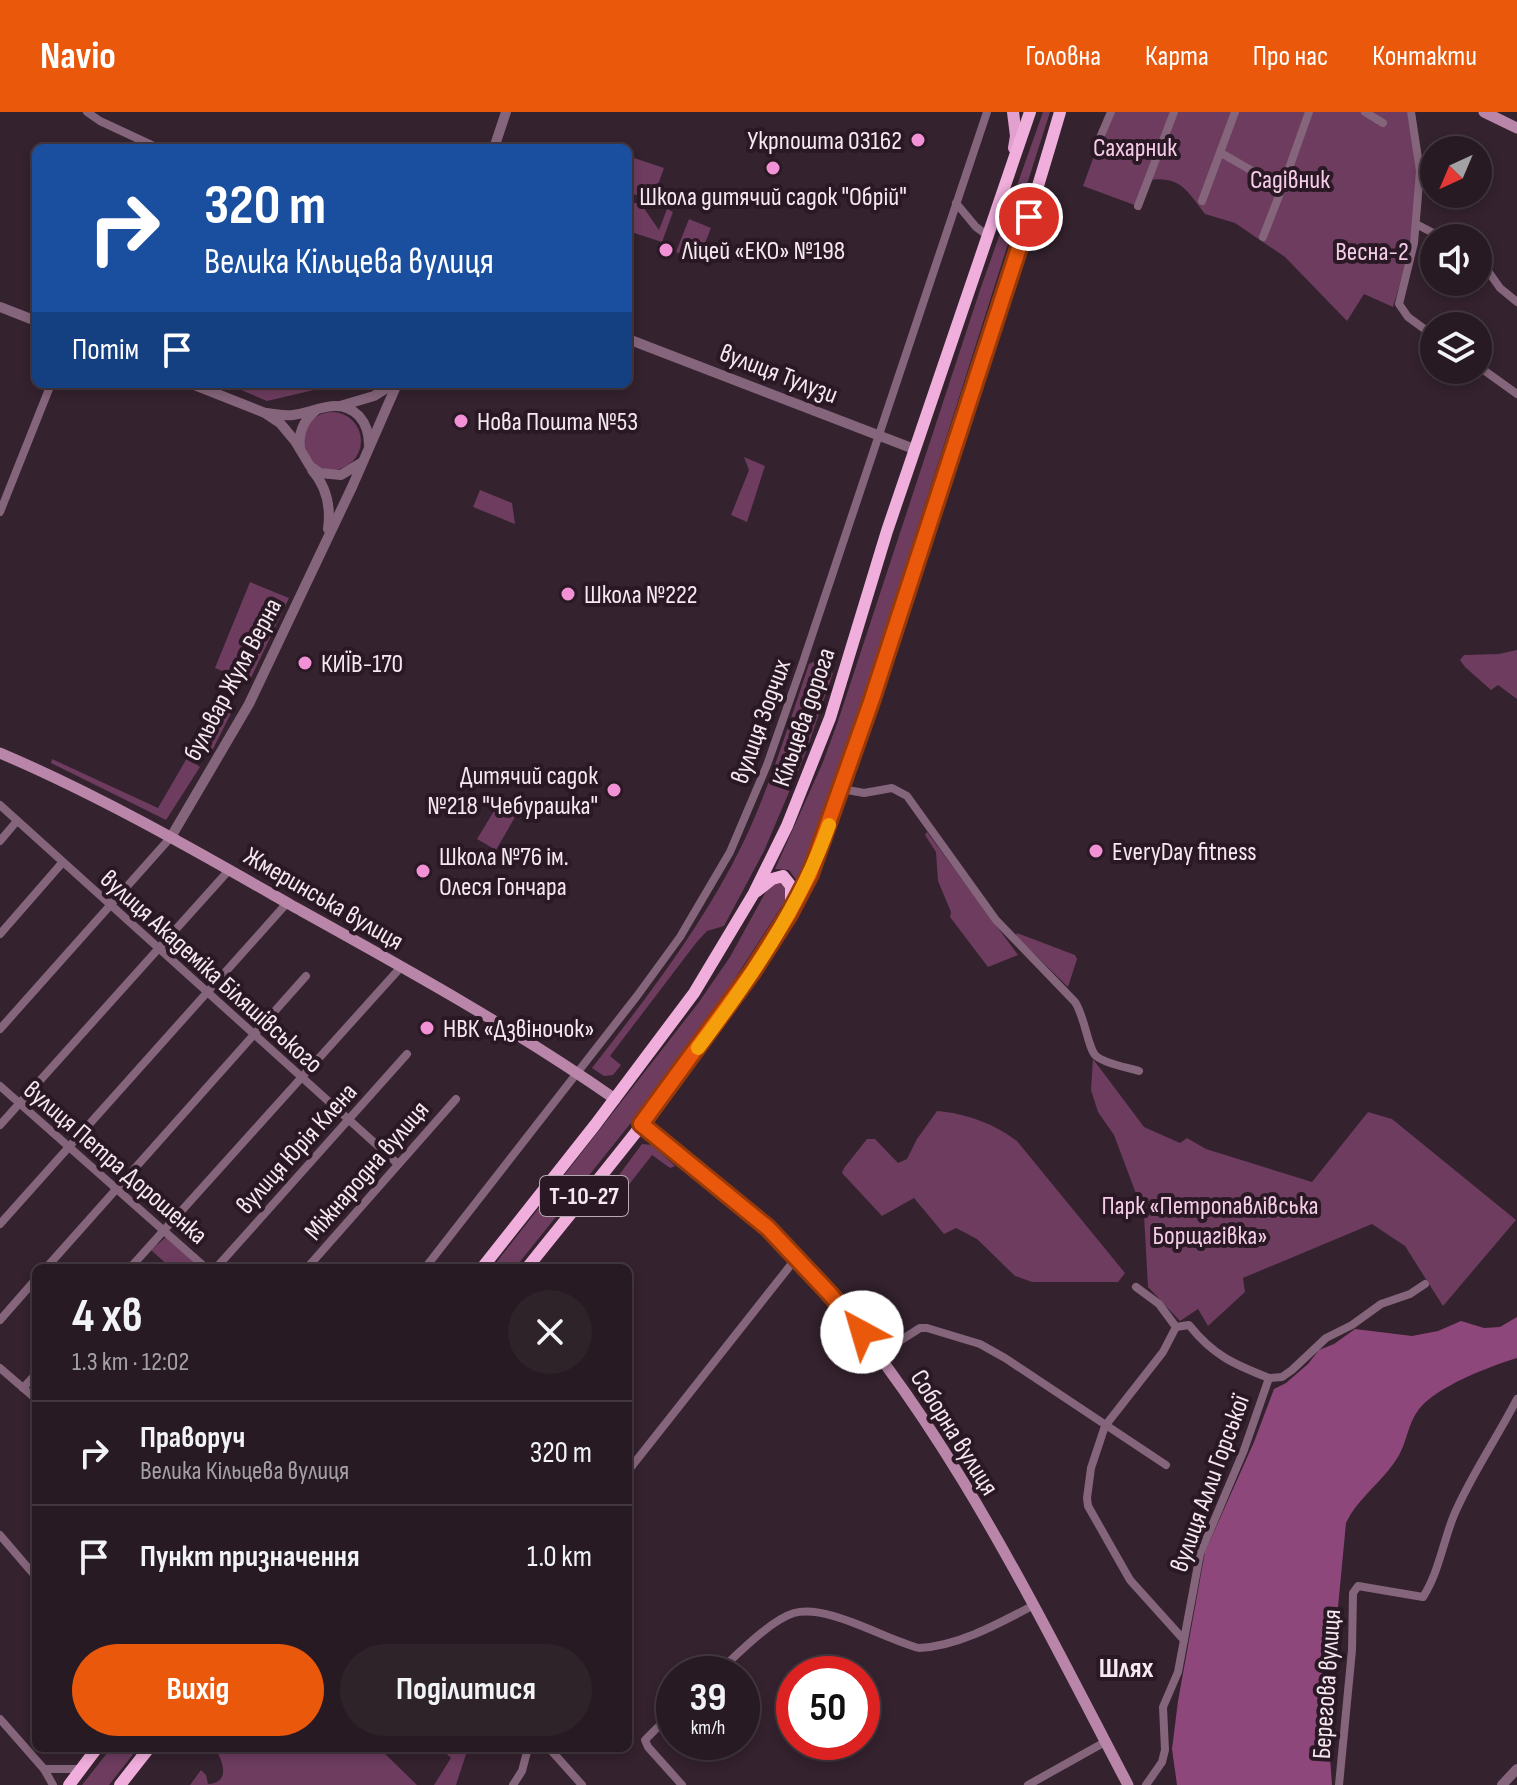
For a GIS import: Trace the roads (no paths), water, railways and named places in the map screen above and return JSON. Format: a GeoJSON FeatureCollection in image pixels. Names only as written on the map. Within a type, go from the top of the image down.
{"type":"FeatureCollection","features":[{"type":"Feature","properties":{"kind":"highway","name":"Кільцева дорога"},"geometry":{"type":"LineString","coordinates":[[485,1264],[694,993],[754,893],[787,826],[830,718],[914,449],[1030,112]]}},
{"type":"Feature","properties":{"kind":"highway","name":"Т-10-27"},"geometry":{"type":"LineString","coordinates":[[530,1264],[732,1002],[789,914],[810,874],[842,789],[1005,294],[1060,112]]}},
{"type":"Feature","properties":{"kind":"highway"},"geometry":{"type":"LineString","coordinates":[[754,893],[775,877],[786,878],[793,893],[789,914]]}},
{"type":"Feature","properties":{"kind":"highway"},"geometry":{"type":"LineString","coordinates":[[69,1785],[94,1752]]}},
{"type":"Feature","properties":{"kind":"highway"},"geometry":{"type":"LineString","coordinates":[[120,1785],[146,1752]]}},
{"type":"Feature","properties":{"kind":"main road"},"geometry":{"type":"LineString","coordinates":[[1013,112],[1016,136],[1013,161]]}},
{"type":"Feature","properties":{"kind":"main road"},"geometry":{"type":"LineString","coordinates":[[1484,112],[1517,128]]}},
{"type":"Feature","properties":{"kind":"main road","name":"Жмеринська вулиця"},"geometry":{"type":"LineString","coordinates":[[0,753],[58,778],[230,869],[401,967],[578,1073],[615,1099]]}},
{"type":"Feature","properties":{"kind":"main road","name":"Соборна вулиця"},"geometry":{"type":"LineString","coordinates":[[641,1124],[756,1217],[797,1257],[879,1354],[968,1493],[1083,1695],[1128,1785]]}},
{"type":"Feature","properties":{"kind":"street"},"geometry":{"type":"LineString","coordinates":[[87,112],[150,144]]}},
{"type":"Feature","properties":{"kind":"street"},"geometry":{"type":"LineString","coordinates":[[495,144],[506,112]]}},
{"type":"Feature","properties":{"kind":"street","name":"вулиця Зодчих"},"geometry":{"type":"LineString","coordinates":[[428,1264],[680,937],[730,852],[767,765],[987,112]]}},
{"type":"Feature","properties":{"kind":"street"},"geometry":{"type":"LineString","coordinates":[[1099,140],[1111,112]]}},
{"type":"Feature","properties":{"kind":"street"},"geometry":{"type":"LineString","coordinates":[[1138,206],[1174,112]]}},
{"type":"Feature","properties":{"kind":"street"},"geometry":{"type":"LineString","coordinates":[[1202,201],[1235,112]]}},
{"type":"Feature","properties":{"kind":"street"},"geometry":{"type":"LineString","coordinates":[[1263,237],[1309,112]]}},
{"type":"Feature","properties":{"kind":"street"},"geometry":{"type":"LineString","coordinates":[[1365,112],[1383,123]]}},
{"type":"Feature","properties":{"kind":"street"},"geometry":{"type":"LineString","coordinates":[[1411,112],[1420,171],[1414,243],[1399,304],[1408,317],[1420,326]]}},
{"type":"Feature","properties":{"kind":"street"},"geometry":{"type":"LineString","coordinates":[[1221,153],[1282,188]]}},
{"type":"Feature","properties":{"kind":"street"},"geometry":{"type":"LineString","coordinates":[[956,203],[987,235]]}},
{"type":"Feature","properties":{"kind":"street"},"geometry":{"type":"LineString","coordinates":[[1416,224],[1420,226]]}},
{"type":"Feature","properties":{"kind":"street"},"geometry":{"type":"LineString","coordinates":[[1492,277],[1517,302]]}},
{"type":"Feature","properties":{"kind":"street"},"geometry":{"type":"LineString","coordinates":[[0,307],[32,319]]}},
{"type":"Feature","properties":{"kind":"street","name":"вулиця Тулузи"},"geometry":{"type":"LineString","coordinates":[[632,341],[914,449]]}},
{"type":"Feature","properties":{"kind":"street"},"geometry":{"type":"LineString","coordinates":[[1492,376],[1517,394]]}},
{"type":"Feature","properties":{"kind":"street"},"geometry":{"type":"LineString","coordinates":[[0,512],[49,388]]}},
{"type":"Feature","properties":{"kind":"street"},"geometry":{"type":"LineString","coordinates":[[202,388],[265,413],[280,423],[310,466],[320,473],[341,475],[362,462]]}},
{"type":"Feature","properties":{"kind":"street","name":"бульвар Жуля Верна"},"geometry":{"type":"LineString","coordinates":[[340,406],[374,396],[388,388]]}},
{"type":"Feature","properties":{"kind":"street","name":"бульвар Жуля Верна"},"geometry":{"type":"LineString","coordinates":[[171,837],[249,704],[369,449],[393,388]]}},
{"type":"Feature","properties":{"kind":"street"},"geometry":{"type":"LineString","coordinates":[[265,413],[295,415],[340,406],[355,412],[363,421],[368,432],[369,449]]}},
{"type":"Feature","properties":{"kind":"street"},"geometry":{"type":"LineString","coordinates":[[300,451],[299,433],[315,410]]}},
{"type":"Feature","properties":{"kind":"street","name":"бульвар Жуля Верна"},"geometry":{"type":"LineString","coordinates":[[310,466],[324,486],[328,501],[326,539]]}},
{"type":"Feature","properties":{"kind":"street"},"geometry":{"type":"LineString","coordinates":[[842,789],[864,793],[892,788],[907,796],[996,920],[1075,1002],[1084,1017],[1090,1049],[1097,1057],[1139,1071]]}},
{"type":"Feature","properties":{"kind":"street","name":"вулиця Академіка Біляшівського"},"geometry":{"type":"LineString","coordinates":[[0,805],[398,1164]]}},
{"type":"Feature","properties":{"kind":"street"},"geometry":{"type":"LineString","coordinates":[[0,841],[17,821]]}},
{"type":"Feature","properties":{"kind":"street"},"geometry":{"type":"LineString","coordinates":[[0,1029],[171,837]]}},
{"type":"Feature","properties":{"kind":"street"},"geometry":{"type":"LineString","coordinates":[[0,934],[62,863]]}},
{"type":"Feature","properties":{"kind":"street"},"geometry":{"type":"LineString","coordinates":[[0,1125],[230,869]]}},
{"type":"Feature","properties":{"kind":"street"},"geometry":{"type":"LineString","coordinates":[[0,1224],[287,903]]}},
{"type":"Feature","properties":{"kind":"street"},"geometry":{"type":"LineString","coordinates":[[134,1264],[401,967]]}},
{"type":"Feature","properties":{"kind":"street"},"geometry":{"type":"LineString","coordinates":[[50,1264],[306,976]]}},
{"type":"Feature","properties":{"kind":"street","name":"вулиця Юрія Клена"},"geometry":{"type":"LineString","coordinates":[[220,1264],[407,1054]]}},
{"type":"Feature","properties":{"kind":"street","name":"вулиця Петра Дорошенка"},"geometry":{"type":"LineString","coordinates":[[0,1086],[201,1264]]}},
{"type":"Feature","properties":{"kind":"street","name":"Міжнародна вулиця"},"geometry":{"type":"LineString","coordinates":[[310,1264],[456,1099]]}},
{"type":"Feature","properties":{"kind":"street"},"geometry":{"type":"LineString","coordinates":[[632,1466],[797,1257]]}},
{"type":"Feature","properties":{"kind":"street"},"geometry":{"type":"LineString","coordinates":[[0,1320],[32,1284]]}},
{"type":"Feature","properties":{"kind":"street","name":"вулиця Алли Горської"},"geometry":{"type":"LineString","coordinates":[[1176,1327],[1189,1325],[1226,1360],[1269,1378],[1282,1377],[1326,1338],[1352,1325],[1381,1304],[1410,1294],[1425,1284]]}},
{"type":"Feature","properties":{"kind":"street"},"geometry":{"type":"LineString","coordinates":[[1136,1287],[1159,1304],[1176,1327],[1169,1343],[1105,1426],[1091,1468],[1088,1506],[1130,1580],[1184,1640]]}},
{"type":"Feature","properties":{"kind":"street"},"geometry":{"type":"LineString","coordinates":[[879,1354],[920,1328],[980,1344],[1166,1465]]}},
{"type":"Feature","properties":{"kind":"street"},"geometry":{"type":"LineString","coordinates":[[0,1368],[32,1396]]}},
{"type":"Feature","properties":{"kind":"street"},"geometry":{"type":"LineString","coordinates":[[23,1388],[32,1378]]}},
{"type":"Feature","properties":{"kind":"street","name":"вулиця Алли Горської"},"geometry":{"type":"LineString","coordinates":[[1146,1785],[1162,1762],[1165,1750],[1163,1707],[1178,1672],[1200,1554],[1244,1450],[1269,1378]]}},
{"type":"Feature","properties":{"kind":"street","name":"Берегова вулиця"},"geometry":{"type":"LineString","coordinates":[[1339,1785],[1352,1650],[1353,1593],[1358,1586],[1423,1597],[1430,1586],[1453,1517],[1517,1399]]}},
{"type":"Feature","properties":{"kind":"street"},"geometry":{"type":"LineString","coordinates":[[0,1535],[32,1572]]}},
{"type":"Feature","properties":{"kind":"street"},"geometry":{"type":"LineString","coordinates":[[736,1656],[755,1638],[795,1613],[813,1612],[919,1648],[991,1628],[1032,1606]]}},
{"type":"Feature","properties":{"kind":"street"},"geometry":{"type":"LineString","coordinates":[[0,1719],[44,1769],[53,1785]]}},
{"type":"Feature","properties":{"kind":"street"},"geometry":{"type":"LineString","coordinates":[[656,1729],[645,1740],[656,1756]]}},
{"type":"Feature","properties":{"kind":"street"},"geometry":{"type":"LineString","coordinates":[[1028,1785],[1044,1781],[1105,1742]]}},
{"type":"Feature","properties":{"kind":"street"},"geometry":{"type":"LineString","coordinates":[[513,1785],[522,1771],[527,1752]]}},
{"type":"Feature","properties":{"kind":"street"},"geometry":{"type":"LineString","coordinates":[[553,1752],[582,1785]]}},
{"type":"Feature","properties":{"kind":"street"},"geometry":{"type":"LineString","coordinates":[[660,1760],[682,1785]]}},
{"type":"Feature","properties":{"kind":"street"},"geometry":{"type":"LineString","coordinates":[[44,1769],[81,1769]]}},
{"type":"Feature","properties":{"kind":"place","name":"Укрпошта 03162"},"geometry":{"type":"Point","coordinates":[918,140]}},
{"type":"Feature","properties":{"kind":"place","name":"Школа дитячий садок \"Обрій\""},"geometry":{"type":"Point","coordinates":[773,168]}},
{"type":"Feature","properties":{"kind":"place","name":"Ліцей «ЕКО» №198"},"geometry":{"type":"Point","coordinates":[666,250]}},
{"type":"Feature","properties":{"kind":"place","name":"Нова Пошта №53"},"geometry":{"type":"Point","coordinates":[461,421]}},
{"type":"Feature","properties":{"kind":"place","name":"Школа №222"},"geometry":{"type":"Point","coordinates":[568,594]}},
{"type":"Feature","properties":{"kind":"place","name":"КИЇВ-170"},"geometry":{"type":"Point","coordinates":[305,663]}},
{"type":"Feature","properties":{"kind":"place","name":"Дитячий садок №218 \"Чебурашка\""},"geometry":{"type":"Point","coordinates":[614,790]}},
{"type":"Feature","properties":{"kind":"place","name":"EveryDay fitness"},"geometry":{"type":"Point","coordinates":[1096,851]}},
{"type":"Feature","properties":{"kind":"place","name":"Школа №76 ім. Олеся Гончара"},"geometry":{"type":"Point","coordinates":[423,871]}},
{"type":"Feature","properties":{"kind":"place","name":"НВК «Дзвіночок»"},"geometry":{"type":"Point","coordinates":[427,1028]}},
{"type":"Feature","properties":{"kind":"district","name":"Шлях"},"geometry":{"type":"Point","coordinates":[1126,1667]}},
{"type":"Feature","properties":{"kind":"park label","name":"Сахарник"},"geometry":{"type":"Point","coordinates":[1135,147]}},
{"type":"Feature","properties":{"kind":"park label","name":"Садівник"},"geometry":{"type":"Point","coordinates":[1290,179]}},
{"type":"Feature","properties":{"kind":"park label","name":"Весна-2"},"geometry":{"type":"Point","coordinates":[1372,251]}},
{"type":"Feature","properties":{"kind":"park label","name":"Парк «Петропавлівська Борщагівка»"},"geometry":{"type":"Point","coordinates":[1210,1220]}}]}
